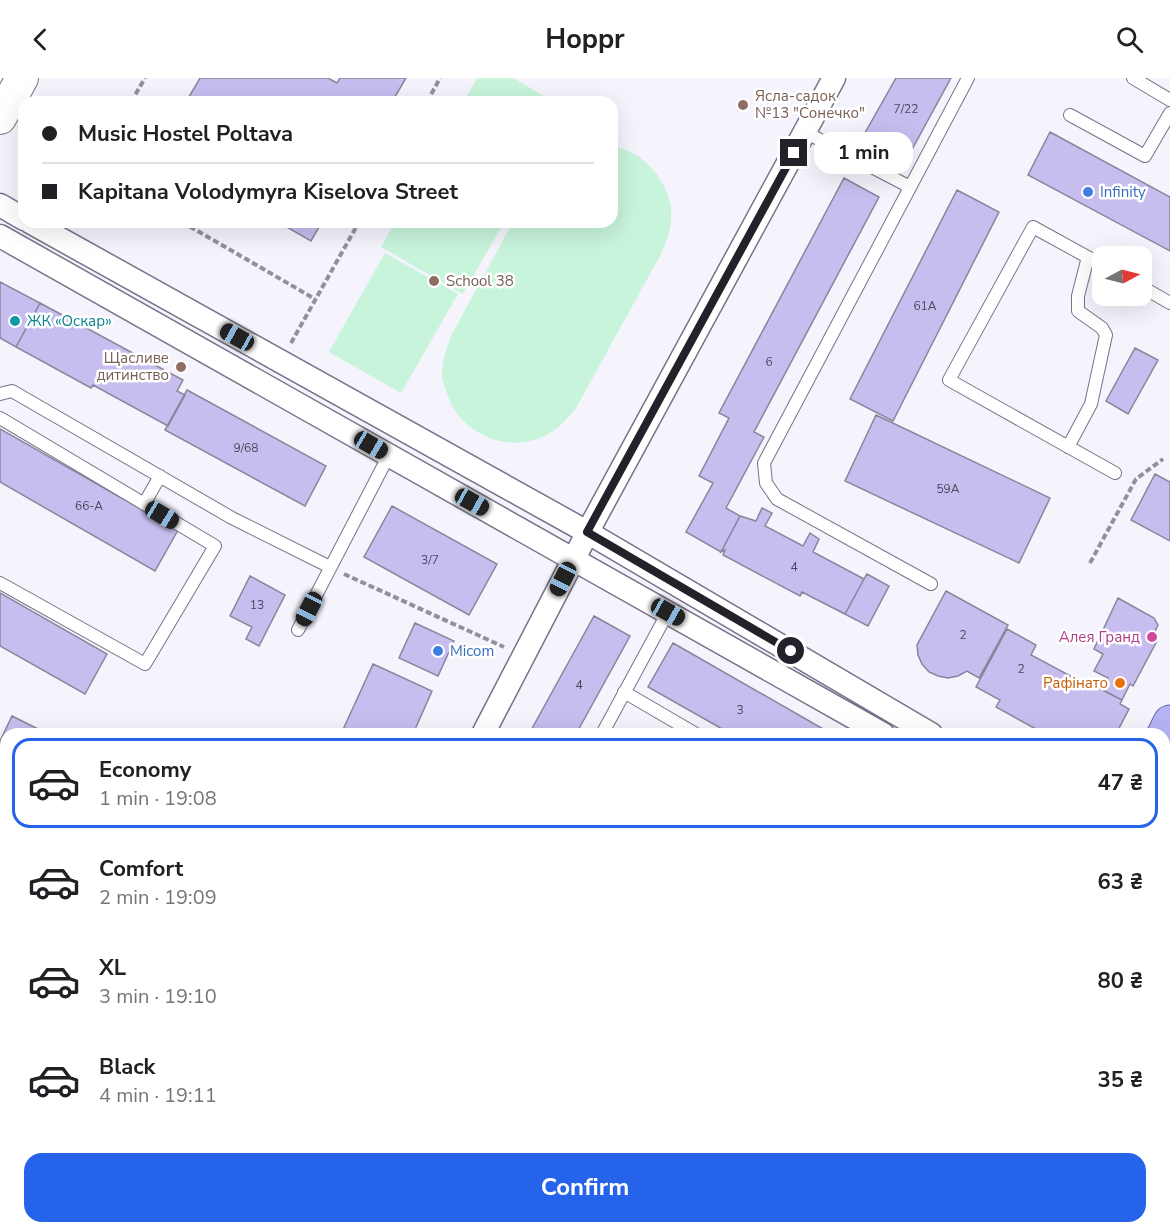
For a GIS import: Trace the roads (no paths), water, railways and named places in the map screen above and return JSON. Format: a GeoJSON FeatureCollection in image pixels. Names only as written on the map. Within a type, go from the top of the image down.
{"type":"FeatureCollection","features":[{"type":"Feature","properties":{"kind":"street"},"geometry":{"type":"LineString","coordinates":[[0,118],[22,78]]}},
{"type":"Feature","properties":{"kind":"street"},"geometry":{"type":"LineString","coordinates":[[486,728],[587,532],[834,78]]}},
{"type":"Feature","properties":{"kind":"street"},"geometry":{"type":"LineString","coordinates":[[0,205],[18,216]]}},
{"type":"Feature","properties":{"kind":"street"},"geometry":{"type":"LineString","coordinates":[[41,228],[587,532],[921,728]]}},
{"type":"Feature","properties":{"kind":"street"},"geometry":{"type":"LineString","coordinates":[[0,236],[668,612],[869,728]]}},
{"type":"Feature","properties":{"kind":"lane"},"geometry":{"type":"LineString","coordinates":[[931,584],[777,499],[766,483],[764,463],[968,78]]}},
{"type":"Feature","properties":{"kind":"lane"},"geometry":{"type":"LineString","coordinates":[[1133,78],[1170,100]]}},
{"type":"Feature","properties":{"kind":"lane"},"geometry":{"type":"LineString","coordinates":[[1070,116],[1145,156],[1165,133],[1170,113]]}},
{"type":"Feature","properties":{"kind":"lane"},"geometry":{"type":"LineString","coordinates":[[805,132],[910,187]]}},
{"type":"Feature","properties":{"kind":"lane"},"geometry":{"type":"LineString","coordinates":[[1092,259],[1033,227],[949,380],[1115,473]]}},
{"type":"Feature","properties":{"kind":"lane"},"geometry":{"type":"LineString","coordinates":[[1068,447],[1091,404],[1106,335],[1102,328],[1078,311],[1078,296],[1088,257]]}},
{"type":"Feature","properties":{"kind":"lane"},"geometry":{"type":"LineString","coordinates":[[1152,293],[1170,303]]}},
{"type":"Feature","properties":{"kind":"lane"},"geometry":{"type":"LineString","coordinates":[[0,394],[12,391],[232,518],[330,567]]}},
{"type":"Feature","properties":{"kind":"lane"},"geometry":{"type":"LineString","coordinates":[[0,418],[215,546],[145,664],[0,583]]}},
{"type":"Feature","properties":{"kind":"lane"},"geometry":{"type":"LineString","coordinates":[[298,630],[389,455]]}},
{"type":"Feature","properties":{"kind":"lane"},"geometry":{"type":"LineString","coordinates":[[144,504],[160,476]]}},
{"type":"Feature","properties":{"kind":"lane"},"geometry":{"type":"LineString","coordinates":[[605,728],[668,612]]}},
{"type":"Feature","properties":{"kind":"lane"},"geometry":{"type":"LineString","coordinates":[[624,692],[686,728]]}},
{"type":"Feature","properties":{"kind":"place","name":"Ясла-садок №13 \"Сонечко\""},"geometry":{"type":"Point","coordinates":[743,105]}},
{"type":"Feature","properties":{"kind":"place","name":"Infinity"},"geometry":{"type":"Point","coordinates":[1088,192]}},
{"type":"Feature","properties":{"kind":"place","name":"School 38"},"geometry":{"type":"Point","coordinates":[434,281]}},
{"type":"Feature","properties":{"kind":"place","name":"ЖК «Оскар»"},"geometry":{"type":"Point","coordinates":[15,321]}},
{"type":"Feature","properties":{"kind":"place","name":"Щасливе дитинство"},"geometry":{"type":"Point","coordinates":[181,367]}},
{"type":"Feature","properties":{"kind":"place","name":"Алея Гранд"},"geometry":{"type":"Point","coordinates":[1152,637]}},
{"type":"Feature","properties":{"kind":"place","name":"Micom"},"geometry":{"type":"Point","coordinates":[438,651]}},
{"type":"Feature","properties":{"kind":"place","name":"Рафінато"},"geometry":{"type":"Point","coordinates":[1120,683]}}]}
